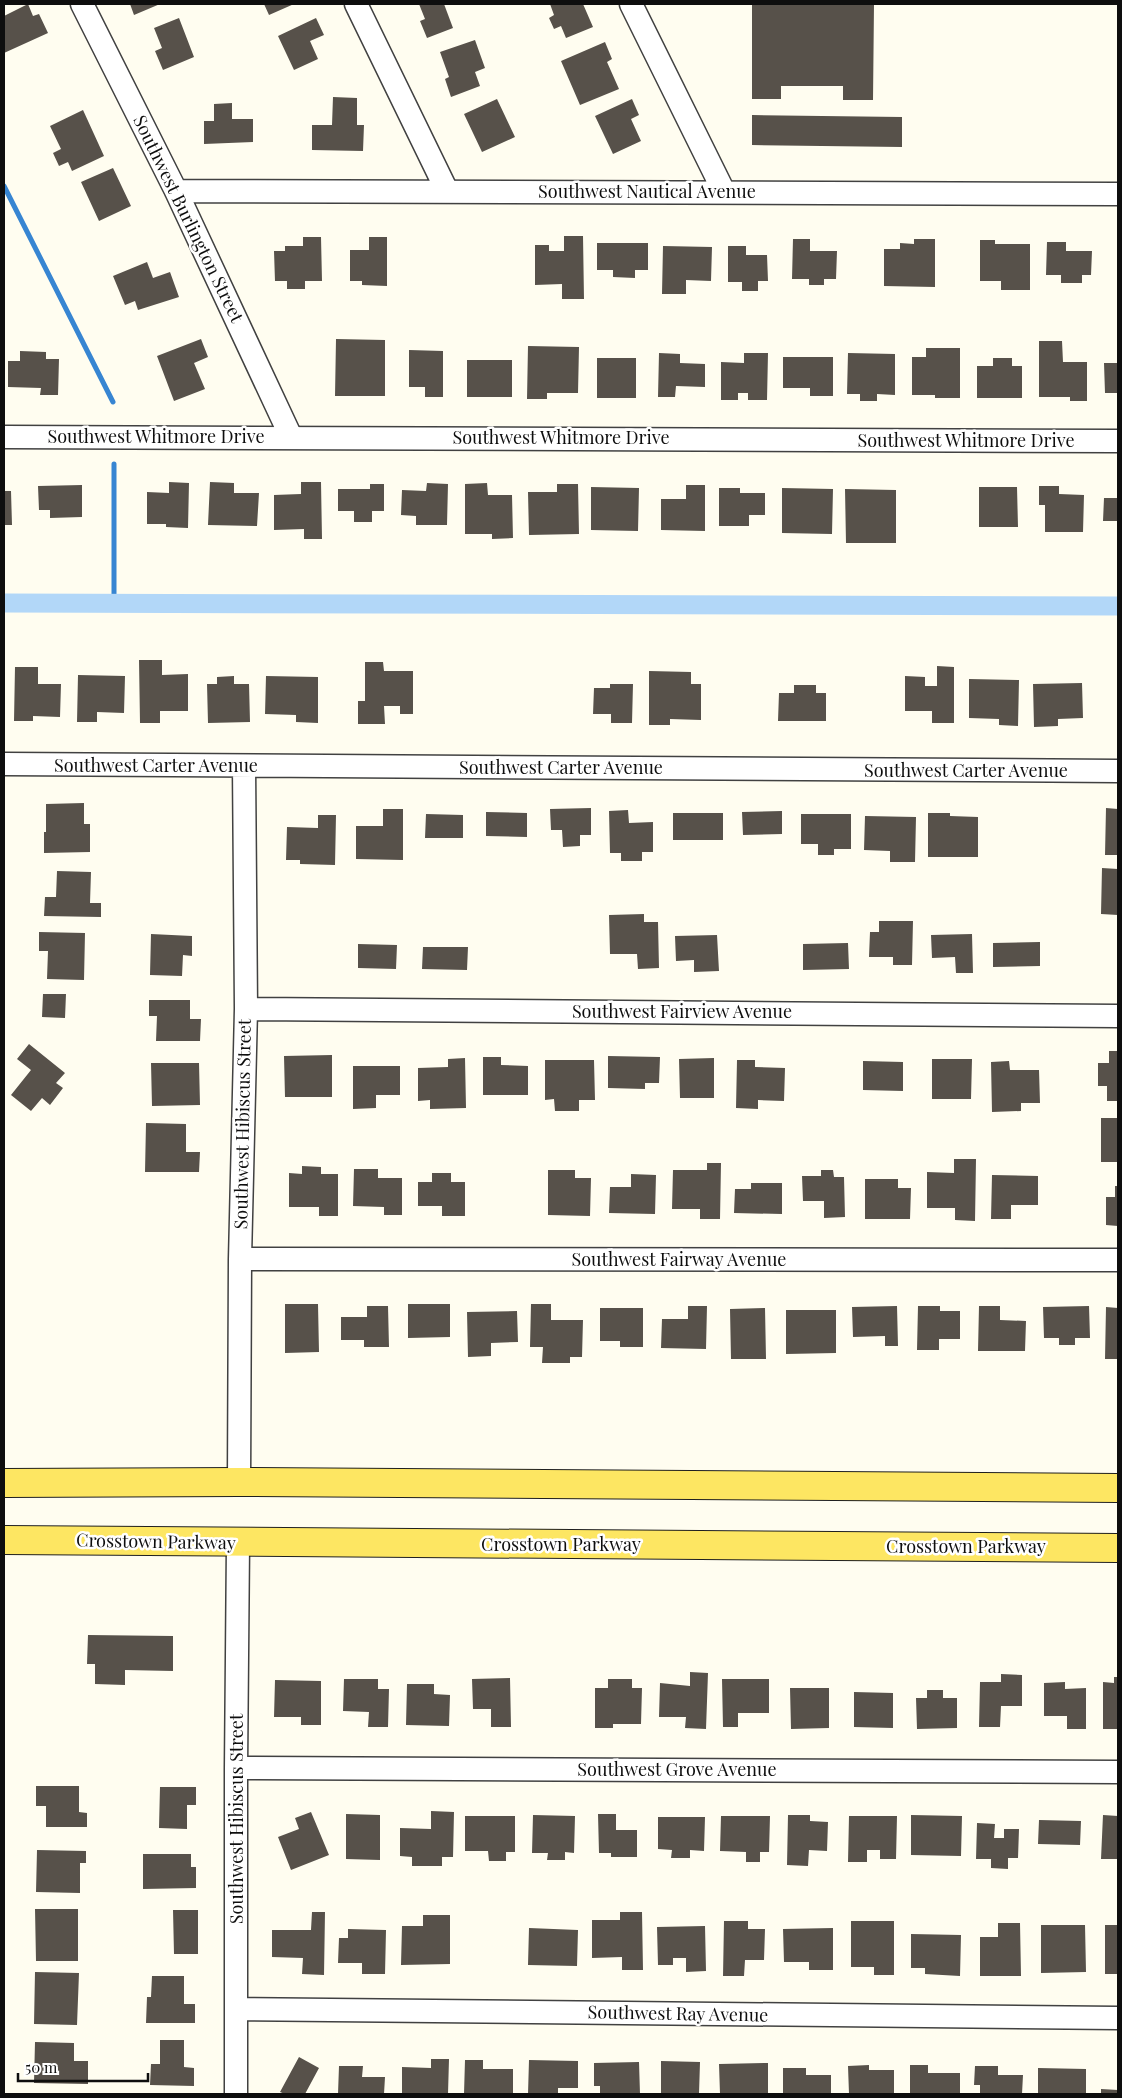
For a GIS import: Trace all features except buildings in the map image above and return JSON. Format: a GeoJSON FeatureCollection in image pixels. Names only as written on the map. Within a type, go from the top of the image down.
{"type":"FeatureCollection","features":[{"type":"Feature","properties":{"kind":"main road"},"geometry":{"type":"LineString","coordinates":[[4,1483],[239,1482],[1118,1488]]}},
{"type":"Feature","properties":{"kind":"main road","name":"Crosstown Parkway"},"geometry":{"type":"LineString","coordinates":[[4,1540],[1118,1548]]}},
{"type":"Feature","properties":{"kind":"street","name":"Southwest Burlington Street"},"geometry":{"type":"LineString","coordinates":[[82,4],[176,191],[291,437]]}},
{"type":"Feature","properties":{"kind":"street"},"geometry":{"type":"LineString","coordinates":[[356,4],[447,191]]}},
{"type":"Feature","properties":{"kind":"street"},"geometry":{"type":"LineString","coordinates":[[631,4],[724,192]]}},
{"type":"Feature","properties":{"kind":"street","name":"Southwest Nautical Avenue"},"geometry":{"type":"LineString","coordinates":[[176,191],[1118,194]]}},
{"type":"Feature","properties":{"kind":"street","name":"Southwest Whitmore Drive"},"geometry":{"type":"LineString","coordinates":[[4,437],[1118,441]]}},
{"type":"Feature","properties":{"kind":"street","name":"Southwest Carter Avenue"},"geometry":{"type":"LineString","coordinates":[[4,764],[1118,771]]}},
{"type":"Feature","properties":{"kind":"street","name":"Southwest Hibiscus Street"},"geometry":{"type":"LineString","coordinates":[[239,1482],[240,1259],[246,1009],[244,766]]}},
{"type":"Feature","properties":{"kind":"street","name":"Southwest Fairview Avenue"},"geometry":{"type":"LineString","coordinates":[[246,1009],[1118,1016]]}},
{"type":"Feature","properties":{"kind":"street","name":"Southwest Fairway Avenue"},"geometry":{"type":"LineString","coordinates":[[240,1259],[1118,1260]]}},
{"type":"Feature","properties":{"kind":"street","name":"Southwest Hibiscus Street"},"geometry":{"type":"LineString","coordinates":[[236,2094],[238,1543]]}},
{"type":"Feature","properties":{"kind":"street","name":"Southwest Grove Avenue"},"geometry":{"type":"LineString","coordinates":[[236,1768],[1118,1772]]}},
{"type":"Feature","properties":{"kind":"street","name":"Southwest Ray Avenue"},"geometry":{"type":"LineString","coordinates":[[237,2010],[1118,2018]]}},
{"type":"Feature","properties":{"kind":"waterway"},"geometry":{"type":"LineString","coordinates":[[4,186],[113,402]]}},
{"type":"Feature","properties":{"kind":"waterway"},"geometry":{"type":"LineString","coordinates":[[114,464],[114,603]]}},
{"type":"Feature","properties":{"kind":"waterway"},"geometry":{"type":"LineString","coordinates":[[4,603],[1118,606]]}}]}
